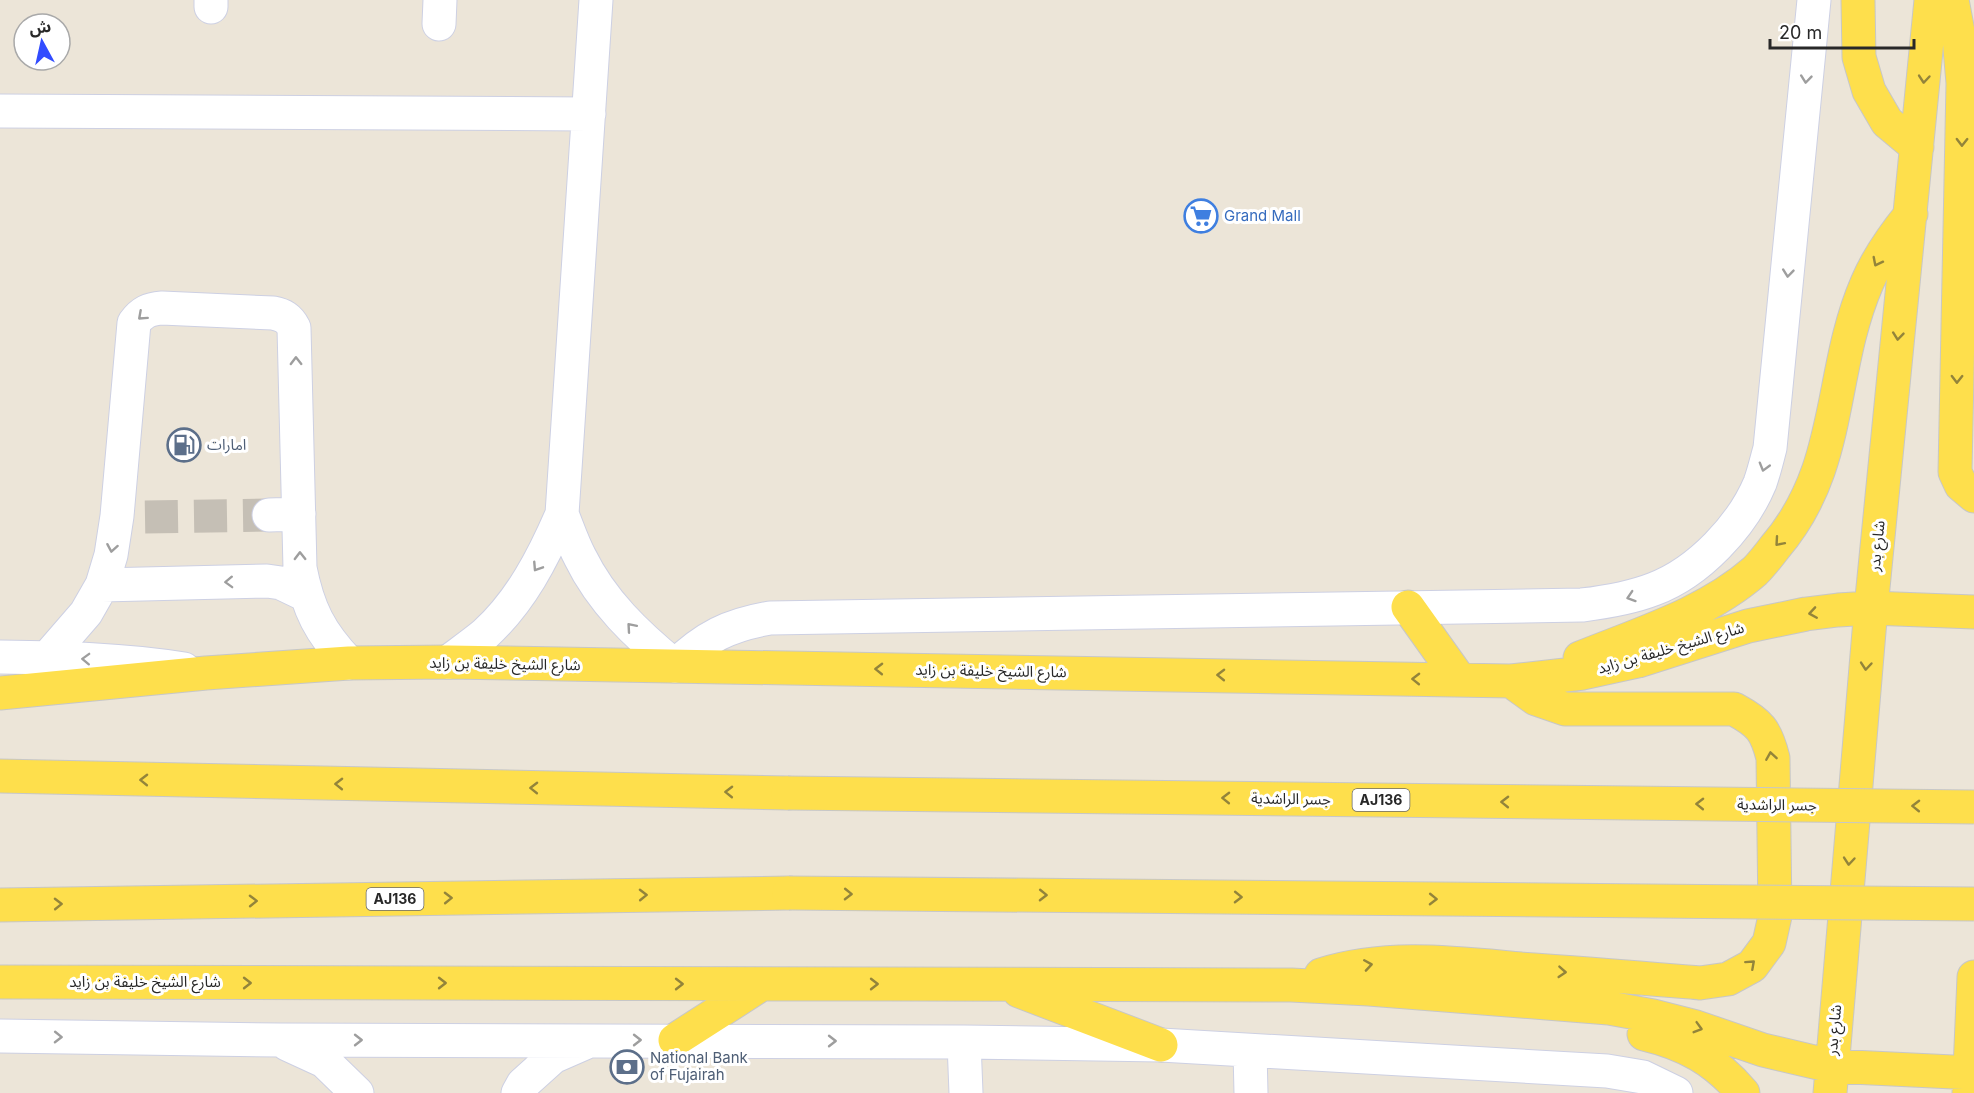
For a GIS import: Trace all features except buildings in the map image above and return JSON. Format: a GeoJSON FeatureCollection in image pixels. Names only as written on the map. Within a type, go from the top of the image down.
{"type":"FeatureCollection","features":[{"type":"Feature","properties":{"kind":"main road"},"geometry":{"type":"LineString","coordinates":[[1858,0],[1859,57],[1869,91],[1887,122],[1917,147]]}},
{"type":"Feature","properties":{"kind":"main road","name":"شارع بدر"},"geometry":{"type":"LineString","coordinates":[[1830,1079],[1871,608],[1931,0]]}},
{"type":"Feature","properties":{"kind":"main road"},"geometry":{"type":"LineString","coordinates":[[1952,0],[1959,37],[1963,83],[1955,471],[1961,485],[1974,496]]}},
{"type":"Feature","properties":{"kind":"main road"},"geometry":{"type":"LineString","coordinates":[[1291,985],[1338,970],[1386,962],[1435,962],[1700,983],[1728,980],[1752,966],[1770,943],[1775,916],[1773,758],[1767,736],[1754,720],[1734,710],[1565,709],[1536,699],[1519,681],[1711,602],[1755,570],[1790,529],[1811,493],[1825,453],[1852,327],[1866,284],[1887,243],[1911,214]]}},
{"type":"Feature","properties":{"kind":"main road"},"geometry":{"type":"LineString","coordinates":[[1408,607],[1460,680]]}},
{"type":"Feature","properties":{"kind":"main road","name":"شارع الشيخ خليفة بن زايد"},"geometry":{"type":"LineString","coordinates":[[0,693],[206,673],[349,663],[448,662],[1519,681],[1583,673],[1638,661],[1748,626],[1806,614],[1871,608],[1974,612]]}},
{"type":"Feature","properties":{"kind":"main road","name":"جسر الراشدية"},"geometry":{"type":"LineString","coordinates":[[0,776],[788,793],[1974,807]]}},
{"type":"Feature","properties":{"kind":"main road","name":"AJ136"},"geometry":{"type":"LineString","coordinates":[[0,905],[789,893],[1974,904]]}},
{"type":"Feature","properties":{"kind":"main road"},"geometry":{"type":"LineString","coordinates":[[1971,1080],[1974,977]]}},
{"type":"Feature","properties":{"kind":"main road","name":"شارع الشيخ خليفة بن زايد"},"geometry":{"type":"LineString","coordinates":[[0,982],[1291,985],[1598,1007],[1696,1027],[1790,1058],[1830,1079],[1971,1080]]}},
{"type":"Feature","properties":{"kind":"main road"},"geometry":{"type":"LineString","coordinates":[[675,1040],[762,984]]}},
{"type":"Feature","properties":{"kind":"main road"},"geometry":{"type":"LineString","coordinates":[[1000,984],[1161,1045]]}},
{"type":"Feature","properties":{"kind":"main road"},"geometry":{"type":"LineString","coordinates":[[1369,989],[1404,1004],[1439,1014],[1633,1031],[1665,1039],[1698,1053],[1726,1074],[1743,1093]]}},
{"type":"Feature","properties":{"kind":"street"},"geometry":{"type":"LineString","coordinates":[[448,662],[486,633],[518,598],[543,558],[562,514],[596,0]]}},
{"type":"Feature","properties":{"kind":"street"},"geometry":{"type":"LineString","coordinates":[[562,514],[581,558],[606,599],[638,635],[675,666],[694,647],[718,633],[743,622],[770,618],[1582,605],[1620,600],[1657,588],[1689,569],[1719,545],[1742,515],[1760,483],[1770,448],[1814,0]]}},
{"type":"Feature","properties":{"kind":"street"},"geometry":{"type":"LineString","coordinates":[[0,111],[588,114]]}},
{"type":"Feature","properties":{"kind":"street"},"geometry":{"type":"LineString","coordinates":[[47,658],[86,613],[102,585],[111,555],[131,517],[134,323],[141,314],[151,309],[162,308],[273,312],[282,314],[290,320],[296,337],[284,515],[306,595],[316,621],[330,644],[349,663]]}},
{"type":"Feature","properties":{"kind":"street"},"geometry":{"type":"LineString","coordinates":[[102,585],[267,581],[281,583],[306,595]]}},
{"type":"Feature","properties":{"kind":"street"},"geometry":{"type":"LineString","coordinates":[[0,657],[154,664],[206,673]]}},
{"type":"Feature","properties":{"kind":"street"},"geometry":{"type":"LineString","coordinates":[[0,1036],[280,1040],[675,1040],[1161,1045],[1607,1071],[1643,1077],[1676,1093]]}},
{"type":"Feature","properties":{"kind":"street"},"geometry":{"type":"LineString","coordinates":[[280,1040],[324,1061],[357,1093]]}},
{"type":"Feature","properties":{"kind":"street"},"geometry":{"type":"LineString","coordinates":[[518,1093],[523,1084],[553,1057],[591,1040]]}},
{"type":"Feature","properties":{"kind":"street"},"geometry":{"type":"LineString","coordinates":[[964,1042],[966,1093]]}},
{"type":"Feature","properties":{"kind":"street"},"geometry":{"type":"LineString","coordinates":[[1250,1051],[1251,1093]]}},
{"type":"Feature","properties":{"kind":"tunnel"},"geometry":{"type":"LineString","coordinates":[[145,517],[269,515]]}},
{"type":"Feature","properties":{"kind":"place","name":"Grand Mall"},"geometry":{"type":"Point","coordinates":[1201,216]}},
{"type":"Feature","properties":{"kind":"place","name":"امارات"},"geometry":{"type":"Point","coordinates":[184,445]}},
{"type":"Feature","properties":{"kind":"place","name":"National Bank of Fujairah"},"geometry":{"type":"Point","coordinates":[627,1067]}}]}
